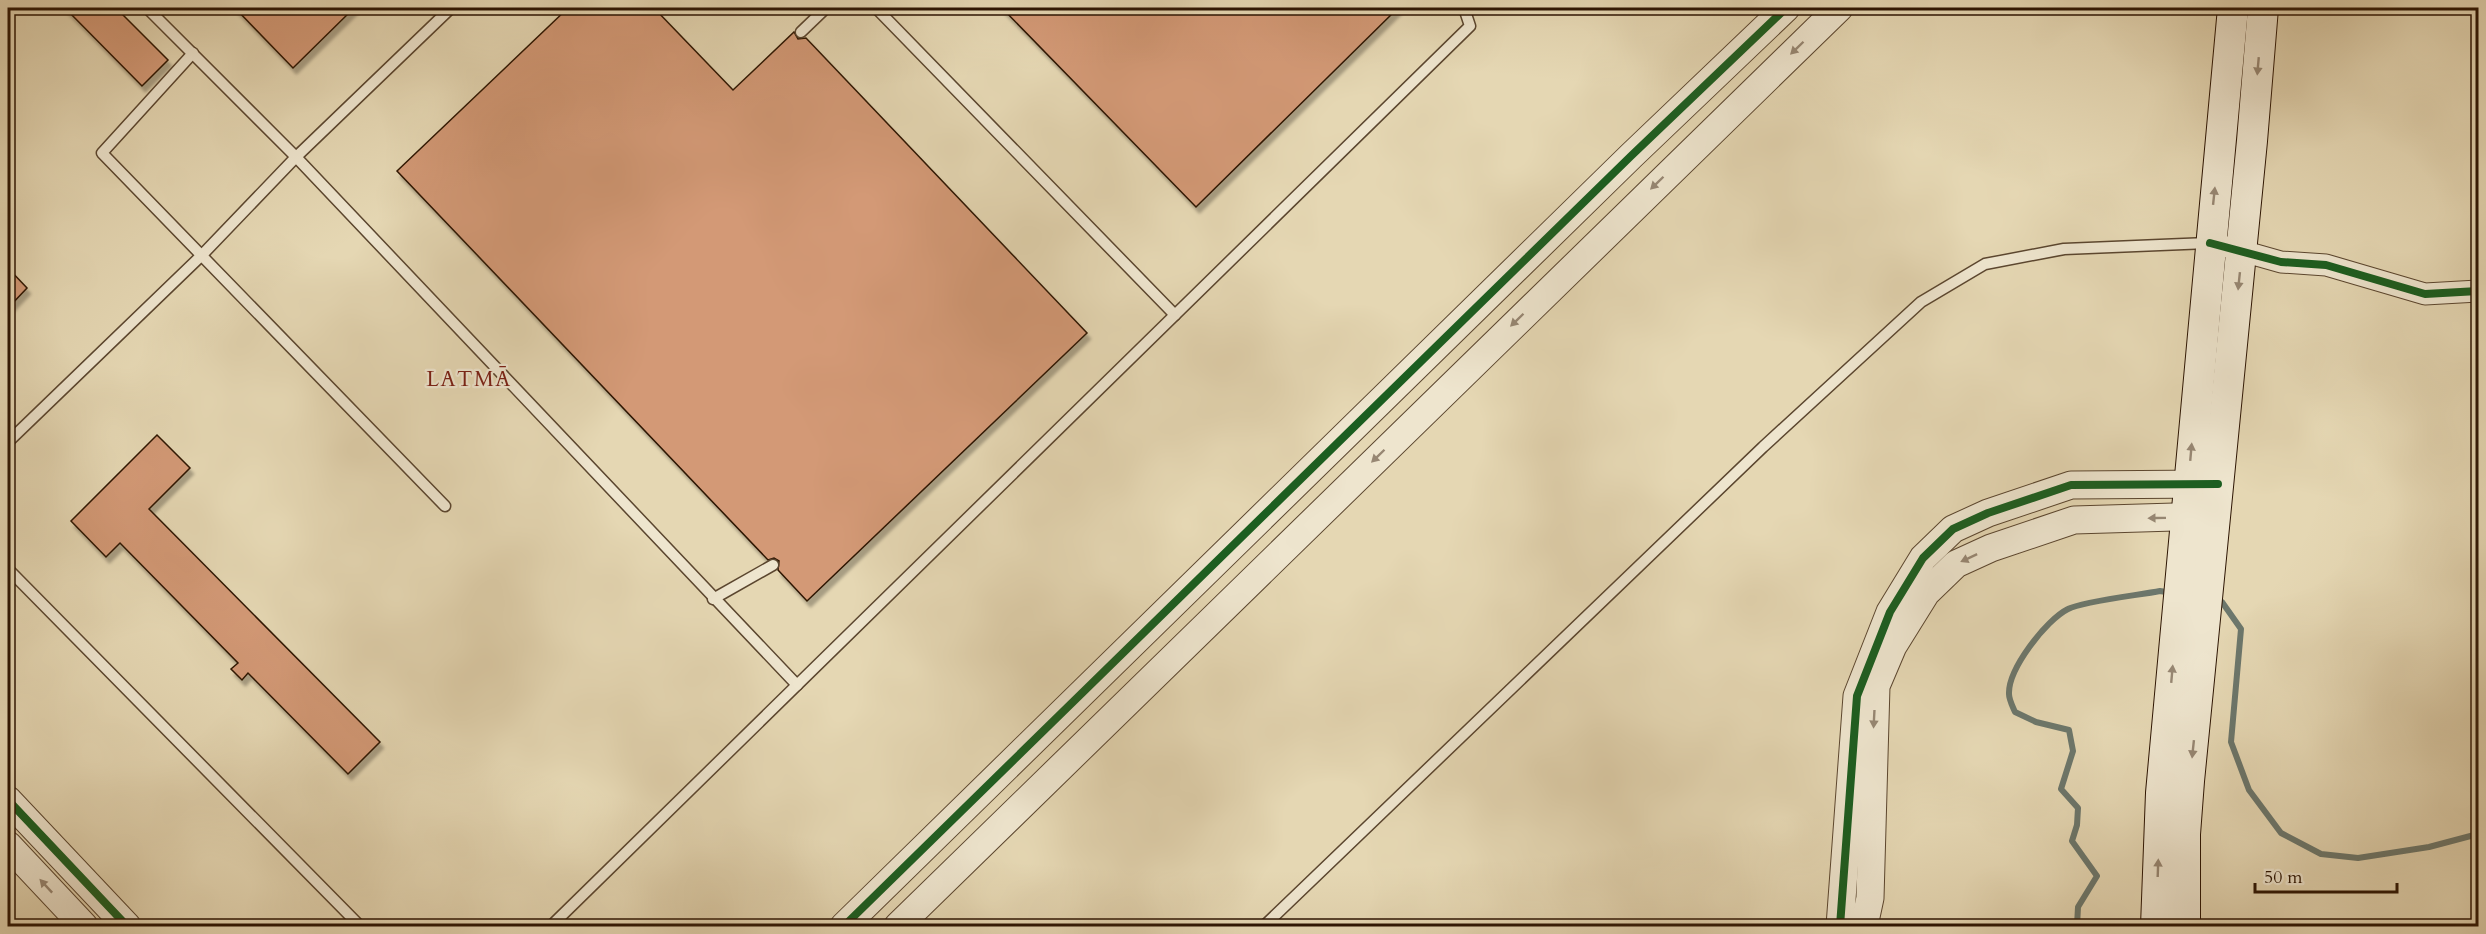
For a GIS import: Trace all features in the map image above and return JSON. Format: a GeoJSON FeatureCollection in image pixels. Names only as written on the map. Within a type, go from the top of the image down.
{"type":"FeatureCollection","features":[{"type":"Feature","properties":{"kind":"main road"},"geometry":{"type":"LineString","coordinates":[[2196,575],[2186,517],[2233,8]]}},
{"type":"Feature","properties":{"kind":"main road"},"geometry":{"type":"LineString","coordinates":[[2185,927],[2185,834],[2191,626],[2196,575],[2215,516],[2242,250],[2263,8]]}},
{"type":"Feature","properties":{"kind":"main road"},"geometry":{"type":"LineString","coordinates":[[2156,927],[2161,793],[2191,626]]}},
{"type":"Feature","properties":{"kind":"street"},"geometry":{"type":"LineString","coordinates":[[844,927],[1631,156],[1786,8]]}},
{"type":"Feature","properties":{"kind":"street"},"geometry":{"type":"LineString","coordinates":[[898,927],[1839,8]]}},
{"type":"Feature","properties":{"kind":"street"},"geometry":{"type":"LineString","coordinates":[[2210,243],[2281,262],[2326,266],[2425,294],[2478,291]]}},
{"type":"Feature","properties":{"kind":"street"},"geometry":{"type":"LineString","coordinates":[[1840,927],[1857,696],[1890,612],[1923,558],[1953,530],[1988,513],[2071,485],[2218,484]]}},
{"type":"Feature","properties":{"kind":"street"},"geometry":{"type":"LineString","coordinates":[[1864,927],[1870,898],[1876,686],[1893,646],[1926,593],[1956,564],[1991,548],[2074,520],[2215,516]]}},
{"type":"Feature","properties":{"kind":"street"},"geometry":{"type":"LineString","coordinates":[[8,800],[127,927]]}},
{"type":"Feature","properties":{"kind":"street"},"geometry":{"type":"LineString","coordinates":[[8,845],[84,927]]}},
{"type":"Feature","properties":{"kind":"lane"},"geometry":{"type":"LineString","coordinates":[[147,8],[296,157],[797,686]]}},
{"type":"Feature","properties":{"kind":"lane"},"geometry":{"type":"LineString","coordinates":[[8,442],[202,255],[296,157],[452,8]]}},
{"type":"Feature","properties":{"kind":"lane"},"geometry":{"type":"LineString","coordinates":[[801,32],[826,8]]}},
{"type":"Feature","properties":{"kind":"lane"},"geometry":{"type":"LineString","coordinates":[[876,8],[1175,315]]}},
{"type":"Feature","properties":{"kind":"lane"},"geometry":{"type":"LineString","coordinates":[[551,927],[1470,26],[1464,8]]}},
{"type":"Feature","properties":{"kind":"lane"},"geometry":{"type":"LineString","coordinates":[[193,53],[102,153],[445,506]]}},
{"type":"Feature","properties":{"kind":"lane"},"geometry":{"type":"LineString","coordinates":[[1264,927],[1433,761],[1763,447],[1921,302],[1985,264],[2064,249],[2210,243]]}},
{"type":"Feature","properties":{"kind":"lane"},"geometry":{"type":"LineString","coordinates":[[713,599],[772,565]]}},
{"type":"Feature","properties":{"kind":"lane"},"geometry":{"type":"LineString","coordinates":[[8,569],[360,927]]}},
{"type":"Feature","properties":{"kind":"building"},"geometry":{"type":"Polygon","coordinates":[[[65,8],[116,8],[168,60],[142,86],[65,8]]]}},
{"type":"Feature","properties":{"kind":"building"},"geometry":{"type":"Polygon","coordinates":[[[235,8],[354,8],[293,68],[235,8]]]}},
{"type":"Feature","properties":{"kind":"building"},"geometry":{"type":"Polygon","coordinates":[[[568,8],[654,8],[733,90],[794,32],[798,39],[806,38],[1087,333],[807,601],[778,570],[779,561],[774,558],[768,560],[397,171],[568,8]]]}},
{"type":"Feature","properties":{"kind":"building"},"geometry":{"type":"Polygon","coordinates":[[[1002,8],[1398,8],[1196,207],[1002,8]]]}},
{"type":"Feature","properties":{"kind":"building"},"geometry":{"type":"Polygon","coordinates":[[[8,268],[27,288],[8,308],[8,268]]]}},
{"type":"Feature","properties":{"kind":"building"},"geometry":{"type":"Polygon","coordinates":[[[157,435],[190,468],[149,509],[380,742],[348,774],[248,673],[242,680],[231,669],[238,663],[120,543],[106,557],[71,521],[157,435]]]}},
{"type":"Feature","properties":{"kind":"waterway"},"geometry":{"type":"LineString","coordinates":[[2077,926],[2078,907],[2097,876],[2072,841],[2077,825],[2078,808],[2061,789],[2073,751],[2069,730],[2036,722],[2015,712],[2009,696],[2010,684],[2021,659],[2039,634],[2049,623],[2068,609],[2098,601],[2160,591],[2172,593]]}},
{"type":"Feature","properties":{"kind":"waterway"},"geometry":{"type":"LineString","coordinates":[[2214,601],[2222,602],[2241,629],[2231,742],[2249,790],[2281,833],[2321,854],[2358,858],[2429,847],[2478,834]]}},
{"type":"Feature","properties":{"kind":"cycle path"},"geometry":{"type":"LineString","coordinates":[[844,926],[1631,156],[1786,8]]}},
{"type":"Feature","properties":{"kind":"cycle path"},"geometry":{"type":"LineString","coordinates":[[2210,243],[2281,262],[2326,265],[2425,294],[2478,291]]}},
{"type":"Feature","properties":{"kind":"cycle path"},"geometry":{"type":"LineString","coordinates":[[1840,926],[1857,696],[1890,612],[1923,558],[1953,529],[1988,513],[2071,485],[2218,484]]}},
{"type":"Feature","properties":{"kind":"cycle path"},"geometry":{"type":"LineString","coordinates":[[8,800],[127,926]]}},
{"type":"Feature","properties":{"kind":"district","name":"LATMĀ"},"geometry":{"type":"Point","coordinates":[469,379]}}]}
